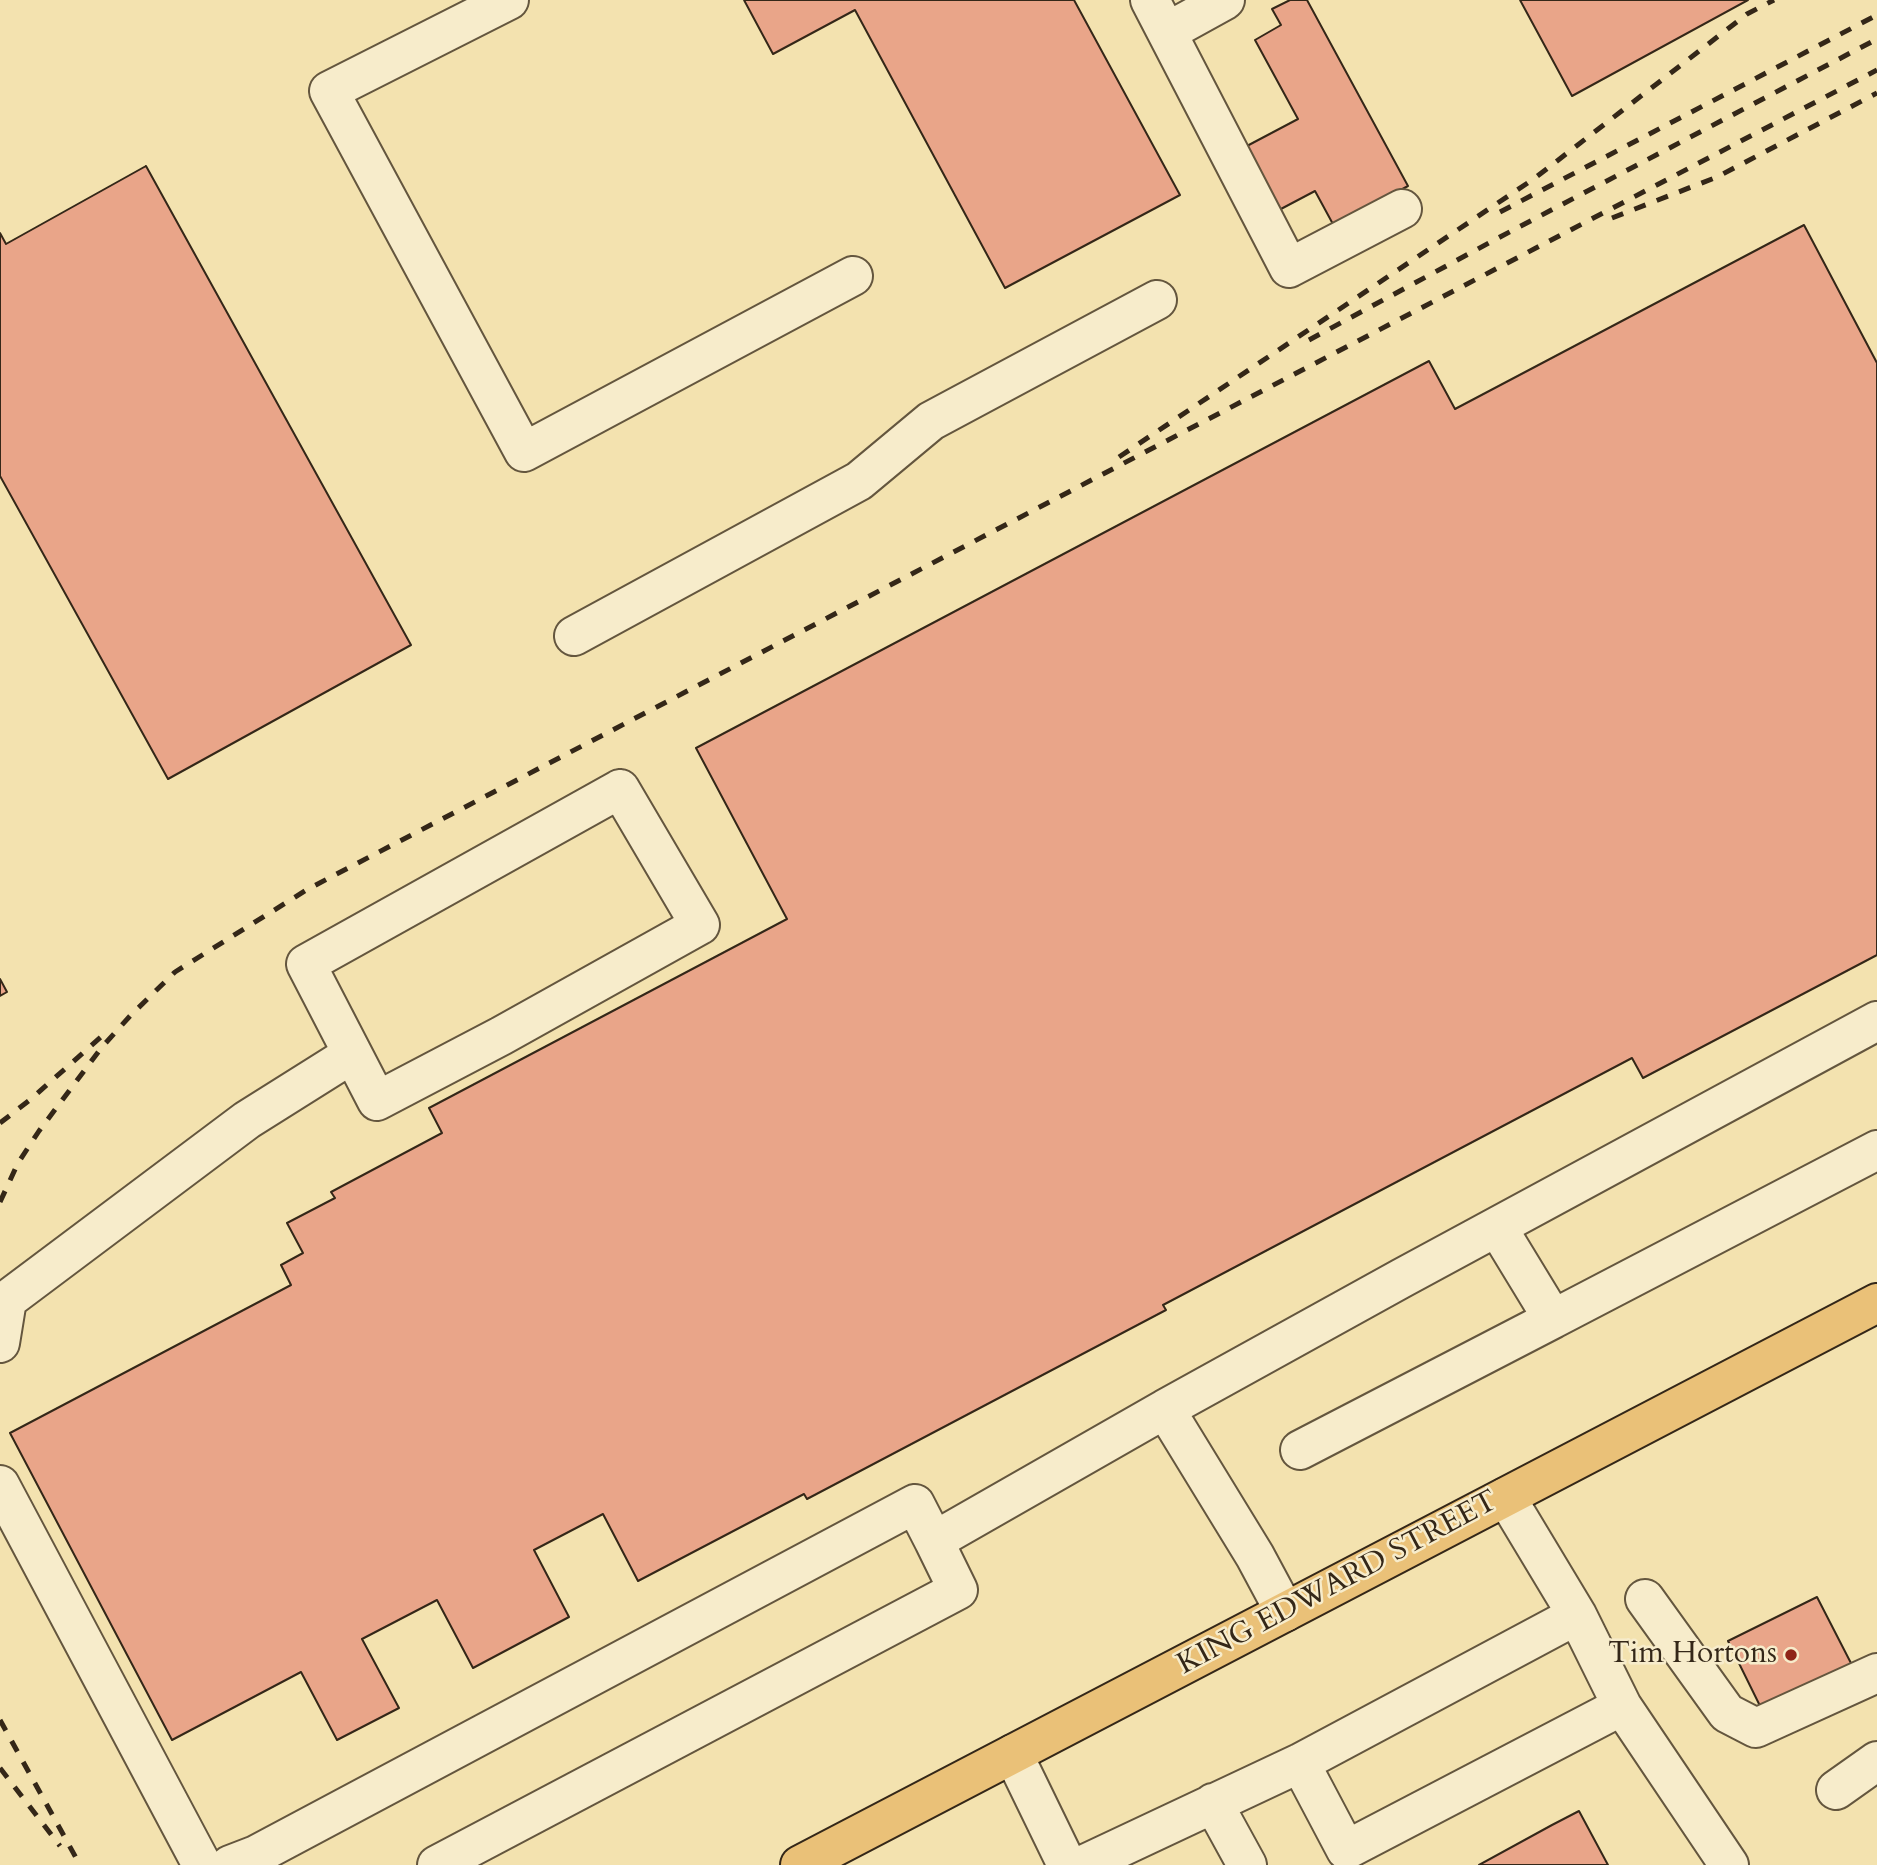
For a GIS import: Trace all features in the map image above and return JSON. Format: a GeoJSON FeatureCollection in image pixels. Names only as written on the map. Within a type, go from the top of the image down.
{"type":"FeatureCollection","features":[{"type":"Feature","properties":{"kind":"main road","name":"KING EDWARD STREET"},"geometry":{"type":"LineString","coordinates":[[800,1865],[1877,1303]]}},
{"type":"Feature","properties":{"kind":"lane"},"geometry":{"type":"LineString","coordinates":[[509,0],[330,91],[524,452],[853,276]]}},
{"type":"Feature","properties":{"kind":"lane"},"geometry":{"type":"LineString","coordinates":[[1225,0],[1158,16],[1290,268],[1402,209]]}},
{"type":"Feature","properties":{"kind":"lane"},"geometry":{"type":"LineString","coordinates":[[574,636],[859,481],[931,421],[1157,300]]}},
{"type":"Feature","properties":{"kind":"lane"},"geometry":{"type":"LineString","coordinates":[[620,789],[700,925],[377,1101],[352,1054],[306,964],[620,789]]}},
{"type":"Feature","properties":{"kind":"lane"},"geometry":{"type":"LineString","coordinates":[[934,1541],[1165,1409],[1877,1021]]}},
{"type":"Feature","properties":{"kind":"lane"},"geometry":{"type":"LineString","coordinates":[[0,1343],[8,1300],[247,1120],[352,1054]]}},
{"type":"Feature","properties":{"kind":"lane"},"geometry":{"type":"LineString","coordinates":[[1300,1451],[1877,1150]]}},
{"type":"Feature","properties":{"kind":"lane"},"geometry":{"type":"LineString","coordinates":[[1497,1227],[1553,1319]]}},
{"type":"Feature","properties":{"kind":"lane"},"geometry":{"type":"LineString","coordinates":[[1165,1409],[1255,1556],[1284,1612]]}},
{"type":"Feature","properties":{"kind":"lane"},"geometry":{"type":"LineString","coordinates":[[0,1485],[202,1865]]}},
{"type":"Feature","properties":{"kind":"lane"},"geometry":{"type":"LineString","coordinates":[[1506,1497],[1577,1615],[1622,1706],[1729,1865]]}},
{"type":"Feature","properties":{"kind":"lane"},"geometry":{"type":"LineString","coordinates":[[230,1865],[256,1855],[915,1504],[958,1590],[438,1865]]}},
{"type":"Feature","properties":{"kind":"lane"},"geometry":{"type":"LineString","coordinates":[[1645,1599],[1727,1713],[1756,1728],[1877,1673]]}},
{"type":"Feature","properties":{"kind":"lane"},"geometry":{"type":"LineString","coordinates":[[1083,1865],[1300,1763],[1577,1615]]}},
{"type":"Feature","properties":{"kind":"lane"},"geometry":{"type":"LineString","coordinates":[[1300,1763],[1346,1850],[1622,1706]]}},
{"type":"Feature","properties":{"kind":"lane"},"geometry":{"type":"LineString","coordinates":[[1013,1754],[1068,1865]]}},
{"type":"Feature","properties":{"kind":"lane"},"geometry":{"type":"LineString","coordinates":[[1836,1790],[1877,1761]]}},
{"type":"Feature","properties":{"kind":"lane"},"geometry":{"type":"LineString","coordinates":[[1213,1803],[1247,1865]]}},
{"type":"Feature","properties":{"kind":"building"},"geometry":{"type":"Polygon","coordinates":[[[744,0],[1074,0],[1180,195],[1005,288],[855,10],[773,54],[744,0]]]}},
{"type":"Feature","properties":{"kind":"building"},"geometry":{"type":"Polygon","coordinates":[[[1290,0],[1307,0],[1408,186],[1334,226],[1315,191],[1279,210],[1245,147],[1298,119],[1255,40],[1281,25],[1272,9],[1290,0]]]}},
{"type":"Feature","properties":{"kind":"building"},"geometry":{"type":"Polygon","coordinates":[[[1520,0],[1748,0],[1572,96],[1520,0]]]}},
{"type":"Feature","properties":{"kind":"building"},"geometry":{"type":"Polygon","coordinates":[[[146,166],[411,645],[168,779],[0,476],[0,233],[6,244],[146,166]]]}},
{"type":"Feature","properties":{"kind":"building"},"geometry":{"type":"Polygon","coordinates":[[[1804,225],[1877,363],[1877,955],[1643,1078],[1632,1058],[1163,1305],[1166,1310],[807,1499],[804,1494],[638,1581],[603,1514],[534,1550],[569,1617],[473,1668],[437,1600],[362,1639],[399,1708],[337,1740],[301,1672],[172,1740],[10,1433],[291,1285],[281,1265],[303,1253],[287,1223],[335,1198],[331,1192],[442,1133],[429,1108],[787,919],[696,748],[1429,361],[1455,409],[1804,225]]]}},
{"type":"Feature","properties":{"kind":"building"},"geometry":{"type":"Polygon","coordinates":[[[0,979],[7,992],[0,996],[0,979]]]}},
{"type":"Feature","properties":{"kind":"building","name":"Tim Hortons"},"geometry":{"type":"Polygon","coordinates":[[[1817,1597],[1854,1669],[1764,1714],[1728,1641],[1817,1597]]]}},
{"type":"Feature","properties":{"kind":"building"},"geometry":{"type":"Polygon","coordinates":[[[1579,1811],[1608,1865],[1479,1865],[1552,1825],[1579,1811]]]}},
{"type":"Feature","properties":{"kind":"railway"},"geometry":{"type":"LineString","coordinates":[[1119,457],[1535,178],[1747,14],[1774,0]]}},
{"type":"Feature","properties":{"kind":"railway"},"geometry":{"type":"LineString","coordinates":[[1500,212],[1877,15]]}},
{"type":"Feature","properties":{"kind":"railway"},"geometry":{"type":"LineString","coordinates":[[1309,340],[1877,39]]}},
{"type":"Feature","properties":{"kind":"railway"},"geometry":{"type":"LineString","coordinates":[[0,1202],[18,1163],[39,1131],[102,1047],[130,1016],[175,972],[308,889],[1877,70]]}},
{"type":"Feature","properties":{"kind":"railway"},"geometry":{"type":"LineString","coordinates":[[1612,218],[1717,177],[1877,93]]}},
{"type":"Feature","properties":{"kind":"railway"},"geometry":{"type":"LineString","coordinates":[[0,1123],[102,1036]]}},
{"type":"Feature","properties":{"kind":"railway"},"geometry":{"type":"LineString","coordinates":[[0,1720],[80,1865]]}},
{"type":"Feature","properties":{"kind":"railway"},"geometry":{"type":"LineString","coordinates":[[0,1768],[60,1846]]}},
{"type":"Feature","properties":{"kind":"place","name":"Tim Hortons"},"geometry":{"type":"Point","coordinates":[1791,1655]}}]}
